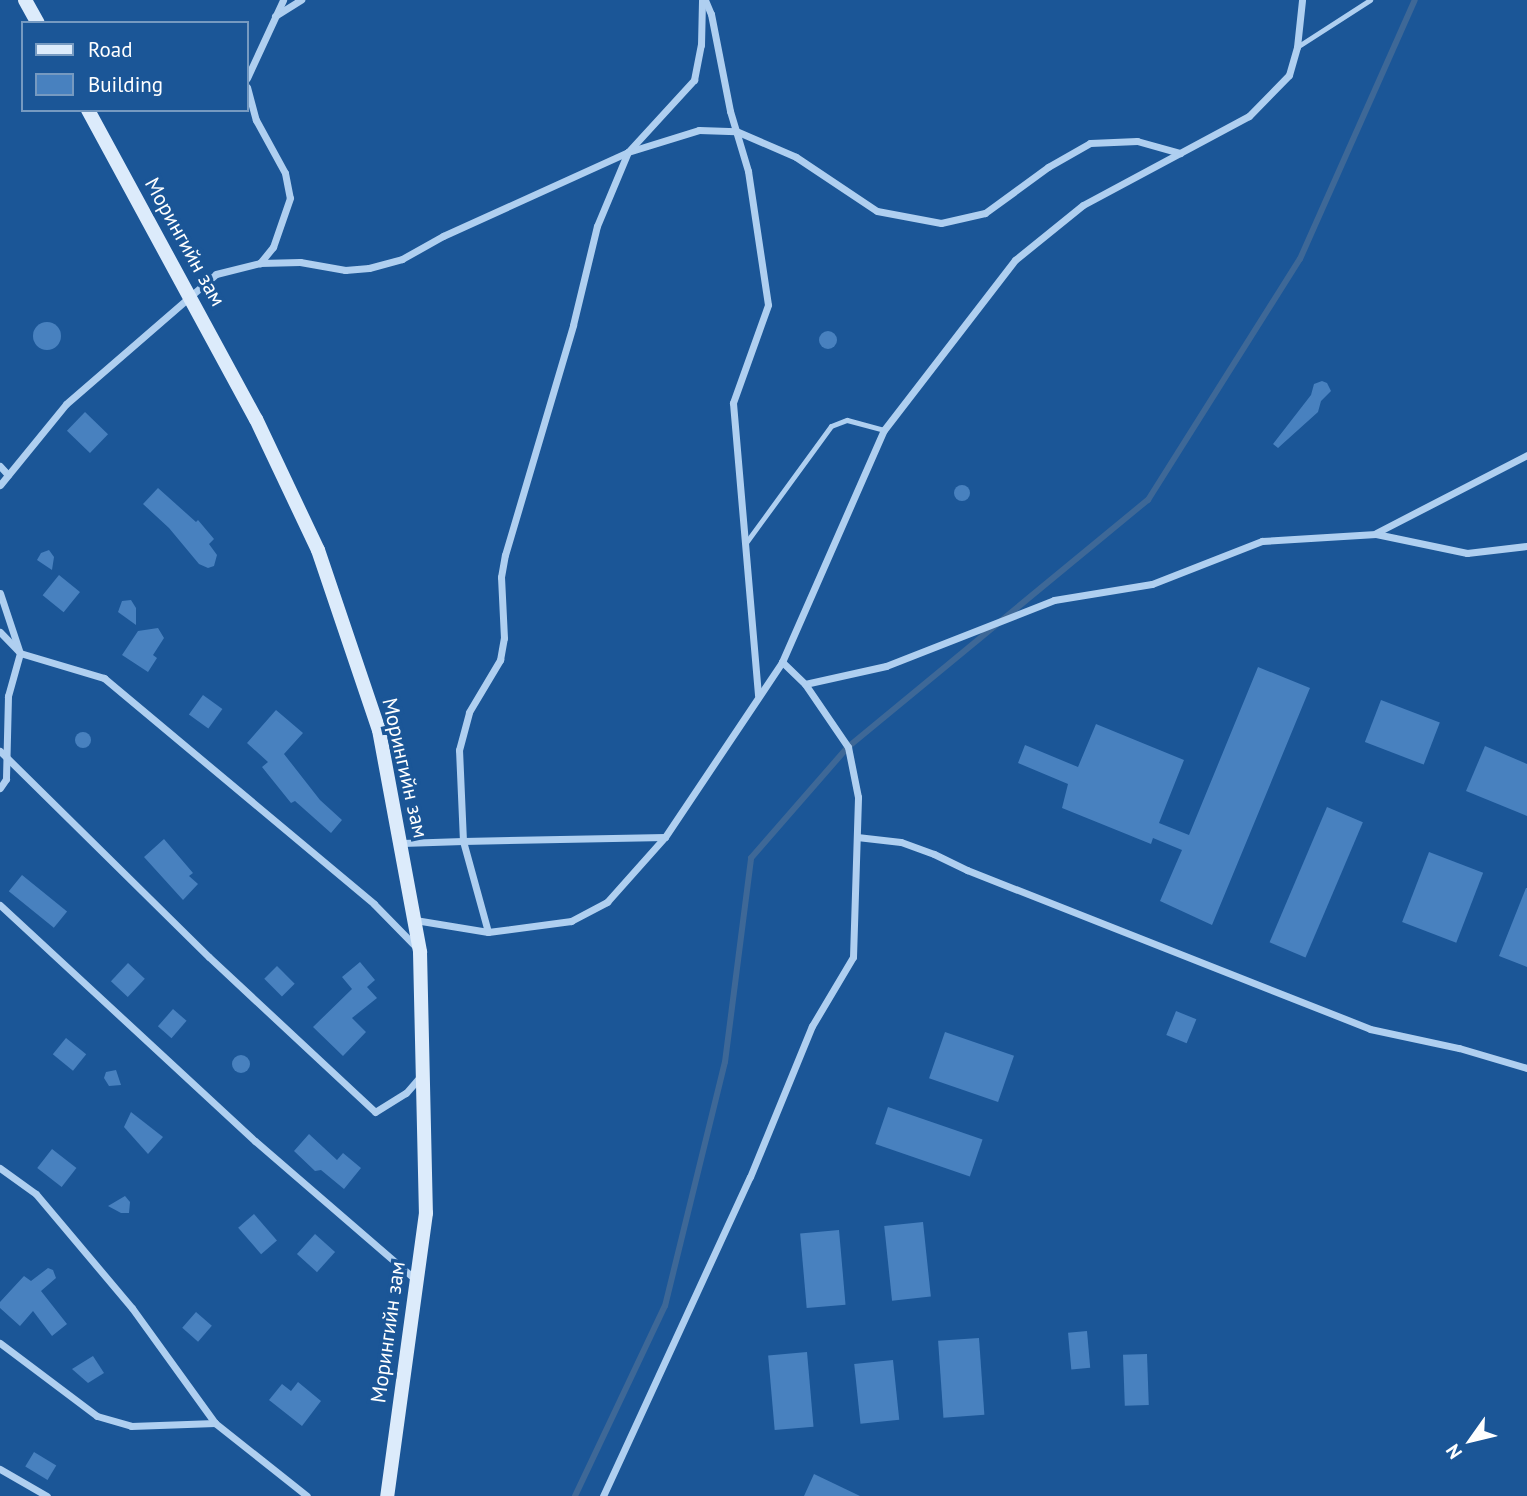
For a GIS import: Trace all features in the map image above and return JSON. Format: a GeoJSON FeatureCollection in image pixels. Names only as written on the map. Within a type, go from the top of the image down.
{"type":"FeatureCollection","features":[{"type":"Feature","properties":{"kind":"main road"},"geometry":{"type":"LineString","coordinates":[[25,0],[37,21]]}},
{"type":"Feature","properties":{"kind":"main road","name":"Морингийн зам"},"geometry":{"type":"LineString","coordinates":[[89,112],[256,419],[318,550],[379,730],[420,952],[426,1213],[387,1496]]}},
{"type":"Feature","properties":{"kind":"street"},"geometry":{"type":"LineString","coordinates":[[248,76],[283,0]]}},
{"type":"Feature","properties":{"kind":"street"},"geometry":{"type":"LineString","coordinates":[[274,17],[301,0]]}},
{"type":"Feature","properties":{"kind":"street"},"geometry":{"type":"LineString","coordinates":[[703,0],[711,14],[736,131],[748,171],[768,305],[733,403],[758,695]]}},
{"type":"Feature","properties":{"kind":"street"},"geometry":{"type":"LineString","coordinates":[[488,932],[463,841],[459,750],[469,712],[500,660],[504,638],[501,577],[505,555],[573,325],[597,226],[628,152],[694,80],[701,45],[703,0]]}},
{"type":"Feature","properties":{"kind":"street"},"geometry":{"type":"LineString","coordinates":[[415,920],[488,932],[571,921],[607,902],[665,837],[782,662],[884,430],[1015,260],[1083,205],[1249,116],[1289,75],[1297,47],[1302,0]]}},
{"type":"Feature","properties":{"kind":"street"},"geometry":{"type":"LineString","coordinates":[[248,91],[256,120],[285,173],[290,198],[273,247],[260,263]]}},
{"type":"Feature","properties":{"kind":"street"},"geometry":{"type":"LineString","coordinates":[[0,485],[66,404],[216,274],[260,263],[299,262],[345,270],[369,268],[402,259],[443,236],[628,152],[699,130],[736,131],[796,158],[877,211],[941,223],[985,213],[1048,167],[1090,143],[1136,141],[1180,153]]}},
{"type":"Feature","properties":{"kind":"street"},"geometry":{"type":"LineString","coordinates":[[1376,534],[1527,455]]}},
{"type":"Feature","properties":{"kind":"street"},"geometry":{"type":"LineString","coordinates":[[0,466],[8,475]]}},
{"type":"Feature","properties":{"kind":"street"},"geometry":{"type":"LineString","coordinates":[[805,684],[886,666],[1054,600],[1152,584],[1262,541],[1376,534],[1467,553],[1527,546]]}},
{"type":"Feature","properties":{"kind":"street"},"geometry":{"type":"LineString","coordinates":[[0,593],[20,653],[8,696],[4,752],[6,779],[0,788]]}},
{"type":"Feature","properties":{"kind":"street"},"geometry":{"type":"LineString","coordinates":[[0,632],[20,653],[104,678],[374,904],[420,952]]}},
{"type":"Feature","properties":{"kind":"street"},"geometry":{"type":"LineString","coordinates":[[603,1496],[750,1177],[812,1026],[853,957],[858,797],[848,747],[805,684],[782,662]]}},
{"type":"Feature","properties":{"kind":"street"},"geometry":{"type":"LineString","coordinates":[[4,752],[209,957],[375,1112],[406,1093],[422,1075]]}},
{"type":"Feature","properties":{"kind":"street"},"geometry":{"type":"LineString","coordinates":[[402,844],[665,837]]}},
{"type":"Feature","properties":{"kind":"street"},"geometry":{"type":"LineString","coordinates":[[857,837],[901,842],[934,854],[967,870],[1370,1029],[1459,1048],[1527,1068]]}},
{"type":"Feature","properties":{"kind":"street"},"geometry":{"type":"LineString","coordinates":[[0,905],[255,1141],[417,1280]]}},
{"type":"Feature","properties":{"kind":"street"},"geometry":{"type":"LineString","coordinates":[[0,1168],[36,1194],[132,1308],[215,1423],[307,1496]]}},
{"type":"Feature","properties":{"kind":"street"},"geometry":{"type":"LineString","coordinates":[[0,1343],[97,1416],[131,1426],[215,1423]]}},
{"type":"Feature","properties":{"kind":"street"},"geometry":{"type":"LineString","coordinates":[[0,1469],[47,1496]]}},
{"type":"Feature","properties":{"kind":"lane"},"geometry":{"type":"LineString","coordinates":[[1297,47],[1370,0]]}},
{"type":"Feature","properties":{"kind":"lane"},"geometry":{"type":"LineString","coordinates":[[745,544],[831,426],[847,420],[884,430]]}},
{"type":"Feature","properties":{"kind":"building"},"geometry":{"type":"Polygon","coordinates":[[[47,322],[57,326],[61,336],[57,346],[47,350],[37,346],[33,336],[37,326],[47,322]]]}},
{"type":"Feature","properties":{"kind":"building"},"geometry":{"type":"Polygon","coordinates":[[[824,331],[832,331],[837,340],[835,347],[824,349],[819,344],[819,336],[824,331]]]}},
{"type":"Feature","properties":{"kind":"building"},"geometry":{"type":"Polygon","coordinates":[[[1322,381],[1327,383],[1331,391],[1321,401],[1318,412],[1278,448],[1273,444],[1311,395],[1314,384],[1322,381]]]}},
{"type":"Feature","properties":{"kind":"building"},"geometry":{"type":"Polygon","coordinates":[[[85,412],[108,434],[90,453],[67,431],[85,412]]]}},
{"type":"Feature","properties":{"kind":"building"},"geometry":{"type":"Polygon","coordinates":[[[959,485],[965,485],[970,493],[968,499],[959,501],[954,496],[954,490],[959,485]]]}},
{"type":"Feature","properties":{"kind":"building"},"geometry":{"type":"Polygon","coordinates":[[[158,488],[196,522],[198,520],[214,539],[209,544],[217,555],[214,566],[208,568],[199,564],[169,528],[143,504],[158,488]]]}},
{"type":"Feature","properties":{"kind":"building"},"geometry":{"type":"Polygon","coordinates":[[[49,550],[54,557],[52,570],[37,560],[41,553],[49,550]]]}},
{"type":"Feature","properties":{"kind":"building"},"geometry":{"type":"Polygon","coordinates":[[[59,575],[80,592],[64,612],[43,595],[59,575]]]}},
{"type":"Feature","properties":{"kind":"building"},"geometry":{"type":"Polygon","coordinates":[[[131,600],[136,608],[136,625],[118,612],[122,601],[131,600]]]}},
{"type":"Feature","properties":{"kind":"building"},"geometry":{"type":"Polygon","coordinates":[[[158,628],[164,638],[153,655],[157,658],[148,672],[122,655],[138,631],[158,628]]]}},
{"type":"Feature","properties":{"kind":"building"},"geometry":{"type":"Polygon","coordinates":[[[1258,667],[1310,688],[1212,925],[1160,901],[1182,850],[1153,838],[1151,844],[1062,808],[1068,784],[1018,763],[1025,745],[1078,767],[1096,724],[1184,760],[1159,823],[1189,835],[1258,667]]]}},
{"type":"Feature","properties":{"kind":"building"},"geometry":{"type":"Polygon","coordinates":[[[203,695],[222,709],[208,729],[189,714],[203,695]]]}},
{"type":"Feature","properties":{"kind":"building"},"geometry":{"type":"Polygon","coordinates":[[[1381,700],[1440,723],[1424,765],[1365,742],[1381,700]]]}},
{"type":"Feature","properties":{"kind":"building"},"geometry":{"type":"Polygon","coordinates":[[[276,710],[303,733],[284,754],[320,800],[342,820],[331,833],[295,801],[291,803],[262,767],[268,762],[247,743],[276,710]]]}},
{"type":"Feature","properties":{"kind":"building"},"geometry":{"type":"Polygon","coordinates":[[[80,732],[86,732],[91,740],[89,746],[80,748],[75,743],[75,737],[80,732]]]}},
{"type":"Feature","properties":{"kind":"building"},"geometry":{"type":"Polygon","coordinates":[[[1485,746],[1527,764],[1527,816],[1466,791],[1485,746]]]}},
{"type":"Feature","properties":{"kind":"building"},"geometry":{"type":"Polygon","coordinates":[[[1327,807],[1363,822],[1305,958],[1270,942],[1327,807]]]}},
{"type":"Feature","properties":{"kind":"building"},"geometry":{"type":"Polygon","coordinates":[[[164,839],[193,873],[189,876],[198,884],[183,900],[144,857],[164,839]]]}},
{"type":"Feature","properties":{"kind":"building"},"geometry":{"type":"Polygon","coordinates":[[[1429,852],[1483,873],[1456,943],[1402,922],[1429,852]]]}},
{"type":"Feature","properties":{"kind":"building"},"geometry":{"type":"Polygon","coordinates":[[[22,875],[67,912],[54,928],[9,891],[22,875]]]}},
{"type":"Feature","properties":{"kind":"building"},"geometry":{"type":"Polygon","coordinates":[[[1527,888],[1527,967],[1499,956],[1527,888]]]}},
{"type":"Feature","properties":{"kind":"building"},"geometry":{"type":"Polygon","coordinates":[[[360,962],[375,980],[367,987],[377,998],[352,1018],[366,1032],[343,1056],[313,1027],[352,989],[342,977],[360,962]]]}},
{"type":"Feature","properties":{"kind":"building"},"geometry":{"type":"Polygon","coordinates":[[[128,963],[145,979],[128,997],[111,981],[128,963]]]}},
{"type":"Feature","properties":{"kind":"building"},"geometry":{"type":"Polygon","coordinates":[[[277,966],[295,984],[282,996],[264,979],[277,966]]]}},
{"type":"Feature","properties":{"kind":"building"},"geometry":{"type":"Polygon","coordinates":[[[173,1009],[187,1021],[171,1038],[158,1026],[173,1009]]]}},
{"type":"Feature","properties":{"kind":"building"},"geometry":{"type":"Polygon","coordinates":[[[1176,1011],[1196,1019],[1187,1043],[1166,1035],[1176,1011]]]}},
{"type":"Feature","properties":{"kind":"building"},"geometry":{"type":"Polygon","coordinates":[[[945,1032],[1014,1056],[998,1102],[929,1078],[945,1032]]]}},
{"type":"Feature","properties":{"kind":"building"},"geometry":{"type":"Polygon","coordinates":[[[66,1038],[86,1054],[73,1071],[53,1054],[66,1038]]]}},
{"type":"Feature","properties":{"kind":"building"},"geometry":{"type":"Polygon","coordinates":[[[241,1055],[247,1058],[250,1064],[247,1070],[241,1073],[235,1070],[232,1064],[235,1058],[241,1055]]]}},
{"type":"Feature","properties":{"kind":"building"},"geometry":{"type":"Polygon","coordinates":[[[116,1070],[121,1085],[109,1086],[104,1078],[106,1072],[116,1070]]]}},
{"type":"Feature","properties":{"kind":"building"},"geometry":{"type":"Polygon","coordinates":[[[888,1107],[983,1140],[970,1176],[875,1144],[888,1107]]]}},
{"type":"Feature","properties":{"kind":"building"},"geometry":{"type":"Polygon","coordinates":[[[131,1112],[163,1137],[148,1154],[124,1127],[131,1112]]]}},
{"type":"Feature","properties":{"kind":"building"},"geometry":{"type":"Polygon","coordinates":[[[309,1134],[337,1160],[343,1153],[361,1168],[344,1189],[321,1170],[315,1171],[294,1151],[309,1134]]]}},
{"type":"Feature","properties":{"kind":"building"},"geometry":{"type":"Polygon","coordinates":[[[52,1149],[76,1168],[62,1187],[37,1168],[52,1149]]]}},
{"type":"Feature","properties":{"kind":"building"},"geometry":{"type":"Polygon","coordinates":[[[125,1196],[130,1202],[129,1213],[121,1213],[108,1206],[125,1196]]]}},
{"type":"Feature","properties":{"kind":"building"},"geometry":{"type":"Polygon","coordinates":[[[254,1214],[277,1240],[261,1254],[238,1228],[254,1214]]]}},
{"type":"Feature","properties":{"kind":"building"},"geometry":{"type":"Polygon","coordinates":[[[923,1222],[931,1297],[892,1301],[884,1226],[923,1222]]]}},
{"type":"Feature","properties":{"kind":"building"},"geometry":{"type":"Polygon","coordinates":[[[839,1230],[846,1305],[807,1308],[800,1233],[839,1230]]]}},
{"type":"Feature","properties":{"kind":"building"},"geometry":{"type":"Polygon","coordinates":[[[315,1234],[335,1252],[317,1272],[297,1254],[315,1234]]]}},
{"type":"Feature","properties":{"kind":"building"},"geometry":{"type":"Polygon","coordinates":[[[48,1268],[53,1270],[56,1278],[41,1291],[67,1324],[52,1336],[33,1311],[20,1326],[0,1308],[0,1302],[24,1276],[31,1281],[48,1268]]]}},
{"type":"Feature","properties":{"kind":"building"},"geometry":{"type":"Polygon","coordinates":[[[196,1312],[212,1326],[198,1342],[182,1328],[196,1312]]]}},
{"type":"Feature","properties":{"kind":"building"},"geometry":{"type":"Polygon","coordinates":[[[1087,1331],[1090,1368],[1071,1370],[1068,1333],[1087,1331]]]}},
{"type":"Feature","properties":{"kind":"building"},"geometry":{"type":"Polygon","coordinates":[[[979,1338],[984,1415],[943,1418],[938,1341],[979,1338]]]}},
{"type":"Feature","properties":{"kind":"building"},"geometry":{"type":"Polygon","coordinates":[[[807,1352],[814,1427],[775,1430],[768,1355],[807,1352]]]}},
{"type":"Feature","properties":{"kind":"building"},"geometry":{"type":"Polygon","coordinates":[[[1147,1354],[1149,1405],[1125,1406],[1123,1355],[1147,1354]]]}},
{"type":"Feature","properties":{"kind":"building"},"geometry":{"type":"Polygon","coordinates":[[[93,1356],[104,1373],[88,1383],[72,1369],[93,1356]]]}},
{"type":"Feature","properties":{"kind":"building"},"geometry":{"type":"Polygon","coordinates":[[[893,1360],[899,1420],[860,1424],[854,1364],[893,1360]]]}},
{"type":"Feature","properties":{"kind":"building"},"geometry":{"type":"Polygon","coordinates":[[[298,1382],[321,1401],[302,1426],[269,1400],[282,1384],[291,1391],[298,1382]]]}},
{"type":"Feature","properties":{"kind":"building"},"geometry":{"type":"Polygon","coordinates":[[[34,1452],[56,1465],[48,1480],[25,1467],[34,1452]]]}},
{"type":"Feature","properties":{"kind":"building"},"geometry":{"type":"Polygon","coordinates":[[[814,1474],[860,1496],[804,1496],[814,1474]]]}},
{"type":"Feature","properties":{"kind":"waterway"},"geometry":{"type":"LineString","coordinates":[[575,1496],[665,1306],[725,1062],[751,858],[848,747],[1148,500],[1300,259],[1415,0]]}}]}
